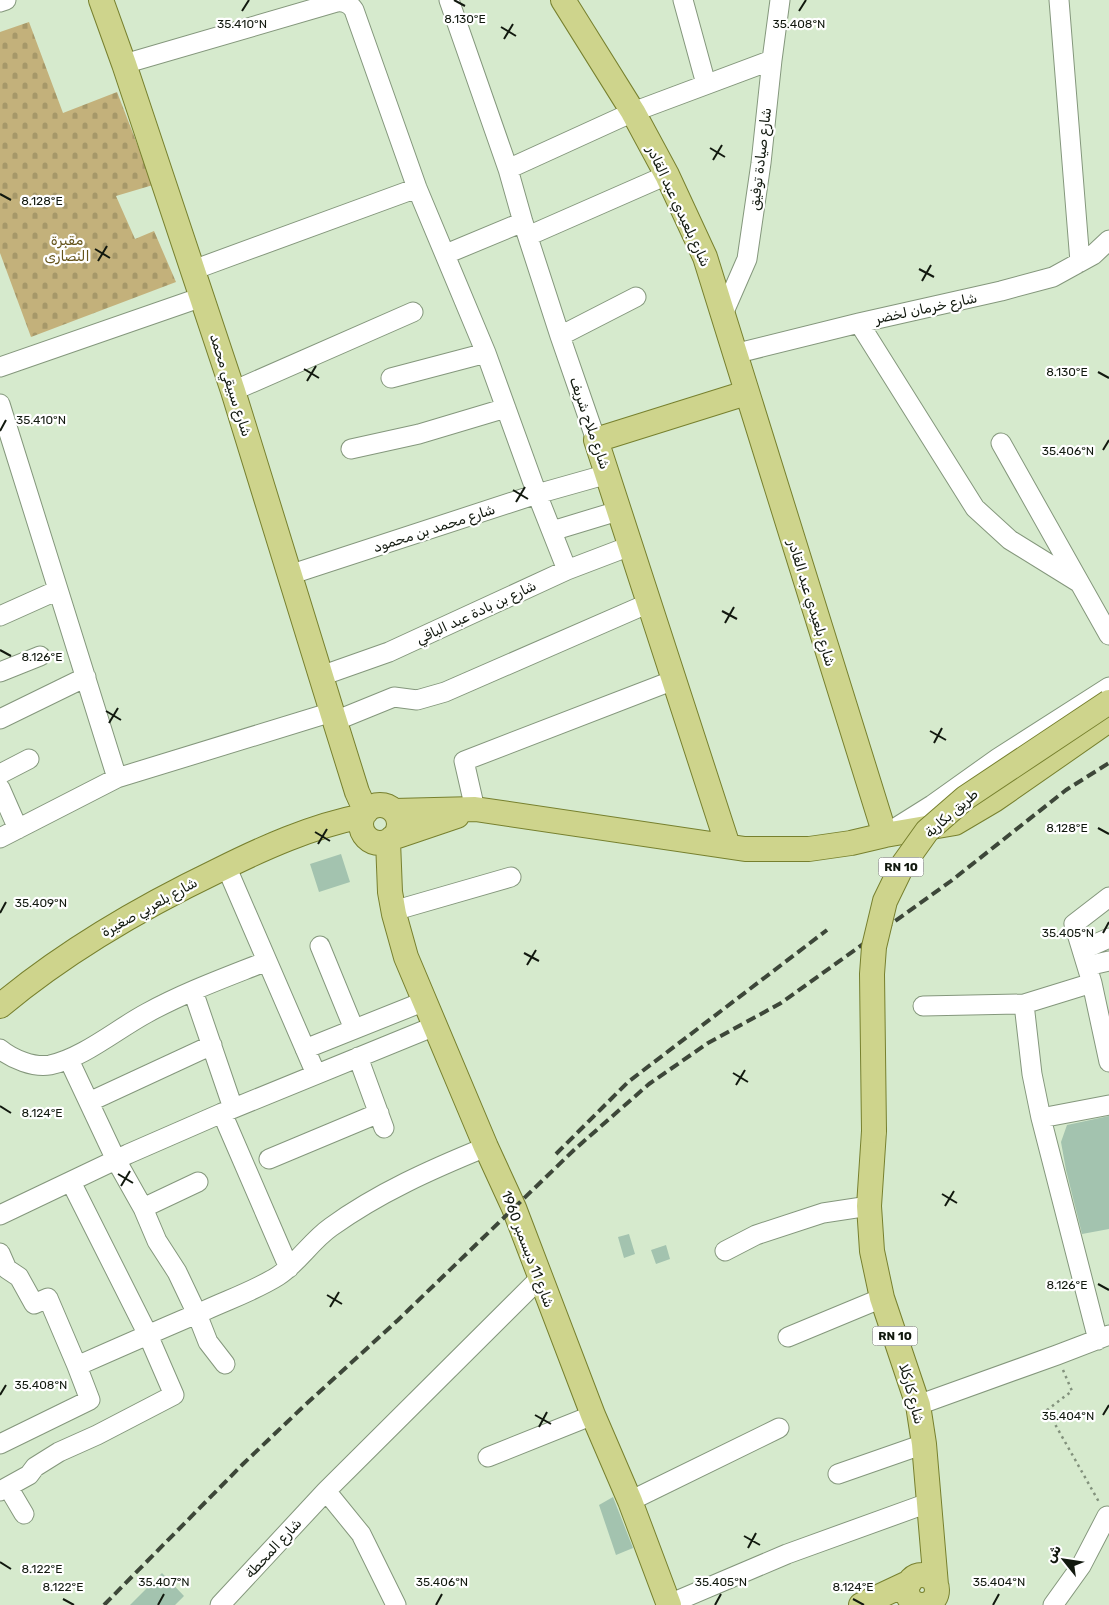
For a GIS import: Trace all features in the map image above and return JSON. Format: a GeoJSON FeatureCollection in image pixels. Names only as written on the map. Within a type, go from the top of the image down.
{"type":"FeatureCollection","features":[{"type":"Feature","properties":{"kind":"main road","name":"شارع سبيقي محمد"},"geometry":{"type":"LineString","coordinates":[[101,0],[233,391],[351,774],[373,830]]}},
{"type":"Feature","properties":{"kind":"main road","name":"شارع بلعيدي عبد القادر"},"geometry":{"type":"LineString","coordinates":[[563,0],[633,112],[667,175],[705,257],[885,835]]}},
{"type":"Feature","properties":{"kind":"main road"},"geometry":{"type":"LineString","coordinates":[[596,440],[746,393]]}},
{"type":"Feature","properties":{"kind":"main road","name":"شارع ملاح شريف"},"geometry":{"type":"LineString","coordinates":[[596,440],[728,846]]}},
{"type":"Feature","properties":{"kind":"main road","name":"طريق بكارية"},"geometry":{"type":"LineString","coordinates":[[874,1131],[872,974],[874,947],[885,901],[902,866],[927,831],[965,798],[1109,702]]}},
{"type":"Feature","properties":{"kind":"main road"},"geometry":{"type":"LineString","coordinates":[[373,830],[375,806],[384,805],[391,809],[476,809],[745,849],[809,849],[851,843],[955,822],[994,800],[1109,720]]}},
{"type":"Feature","properties":{"kind":"main road"},"geometry":{"type":"LineString","coordinates":[[351,774],[391,809],[399,822],[396,834],[373,830]]}},
{"type":"Feature","properties":{"kind":"main road"},"geometry":{"type":"LineString","coordinates":[[373,830],[476,809]]}},
{"type":"Feature","properties":{"kind":"main road","name":"شارع بلعربي صغيرة"},"geometry":{"type":"LineString","coordinates":[[0,1006],[16,992],[72,952],[122,920],[163,897],[226,866],[311,831],[373,830]]}},
{"type":"Feature","properties":{"kind":"main road","name":"شارع 11 ديسمبر 1960"},"geometry":{"type":"LineString","coordinates":[[373,830],[406,957],[486,1147],[514,1208],[593,1415],[630,1501],[668,1605]]}},
{"type":"Feature","properties":{"kind":"main road","name":"شارع كاركلا"},"geometry":{"type":"LineString","coordinates":[[874,1131],[870,1206],[872,1251],[882,1298],[918,1406],[924,1444],[928,1503],[934,1540],[928,1557],[921,1596]]}},
{"type":"Feature","properties":{"kind":"main road"},"geometry":{"type":"LineString","coordinates":[[861,1605],[921,1596]]}},
{"type":"Feature","properties":{"kind":"main road"},"geometry":{"type":"LineString","coordinates":[[881,1605],[921,1596]]}},
{"type":"Feature","properties":{"kind":"street"},"geometry":{"type":"LineString","coordinates":[[0,2],[6,0]]}},
{"type":"Feature","properties":{"kind":"street","name":"شارع ملاح شريف"},"geometry":{"type":"LineString","coordinates":[[448,0],[508,168],[525,229],[596,440]]}},
{"type":"Feature","properties":{"kind":"street"},"geometry":{"type":"LineString","coordinates":[[683,0],[706,84]]}},
{"type":"Feature","properties":{"kind":"street","name":"شارع صيادة توفيق"},"geometry":{"type":"LineString","coordinates":[[724,314],[747,259],[761,163],[780,0]]}},
{"type":"Feature","properties":{"kind":"street"},"geometry":{"type":"LineString","coordinates":[[1059,0],[1080,262]]}},
{"type":"Feature","properties":{"kind":"street"},"geometry":{"type":"LineString","coordinates":[[124,64],[337,2],[344,2],[351,6],[417,188],[486,354],[567,570]]}},
{"type":"Feature","properties":{"kind":"street"},"geometry":{"type":"LineString","coordinates":[[508,168],[633,112],[772,60]]}},
{"type":"Feature","properties":{"kind":"street"},"geometry":{"type":"LineString","coordinates":[[446,254],[525,229],[667,175]]}},
{"type":"Feature","properties":{"kind":"street"},"geometry":{"type":"LineString","coordinates":[[193,270],[417,188]]}},
{"type":"Feature","properties":{"kind":"street","name":"شارع خرمان لخضر"},"geometry":{"type":"LineString","coordinates":[[734,354],[859,322],[1044,280],[1093,255],[1109,240]]}},
{"type":"Feature","properties":{"kind":"street"},"geometry":{"type":"LineString","coordinates":[[0,367],[202,297]]}},
{"type":"Feature","properties":{"kind":"street"},"geometry":{"type":"LineString","coordinates":[[560,336],[636,297]]}},
{"type":"Feature","properties":{"kind":"street"},"geometry":{"type":"LineString","coordinates":[[233,391],[413,312]]}},
{"type":"Feature","properties":{"kind":"street"},"geometry":{"type":"LineString","coordinates":[[859,322],[975,508],[1010,540],[1078,582]]}},
{"type":"Feature","properties":{"kind":"street"},"geometry":{"type":"LineString","coordinates":[[391,378],[486,354]]}},
{"type":"Feature","properties":{"kind":"street"},"geometry":{"type":"LineString","coordinates":[[0,404],[118,778]]}},
{"type":"Feature","properties":{"kind":"street"},"geometry":{"type":"LineString","coordinates":[[351,449],[419,434],[506,408]]}},
{"type":"Feature","properties":{"kind":"street"},"geometry":{"type":"LineString","coordinates":[[1001,443],[1078,582],[1108,630]]}},
{"type":"Feature","properties":{"kind":"street","name":"شارع محمد بن محمود"},"geometry":{"type":"LineString","coordinates":[[289,575],[537,494],[608,474]]}},
{"type":"Feature","properties":{"kind":"street"},"geometry":{"type":"LineString","coordinates":[[552,531],[618,511]]}},
{"type":"Feature","properties":{"kind":"street","name":"شارع بن بادة عبد الباقي"},"geometry":{"type":"LineString","coordinates":[[321,676],[388,652],[567,570],[630,546]]}},
{"type":"Feature","properties":{"kind":"street"},"geometry":{"type":"LineString","coordinates":[[1,613],[58,590]]}},
{"type":"Feature","properties":{"kind":"street"},"geometry":{"type":"LineString","coordinates":[[0,838],[118,778],[394,697],[417,700],[445,692],[649,603]]}},
{"type":"Feature","properties":{"kind":"street"},"geometry":{"type":"LineString","coordinates":[[0,672],[40,656]]}},
{"type":"Feature","properties":{"kind":"street"},"geometry":{"type":"LineString","coordinates":[[0,719],[86,677]]}},
{"type":"Feature","properties":{"kind":"street"},"geometry":{"type":"LineString","coordinates":[[476,809],[464,761],[674,680]]}},
{"type":"Feature","properties":{"kind":"street"},"geometry":{"type":"LineString","coordinates":[[885,835],[932,805],[998,758],[1109,687]]}},
{"type":"Feature","properties":{"kind":"street"},"geometry":{"type":"LineString","coordinates":[[0,774],[29,759]]}},
{"type":"Feature","properties":{"kind":"street"},"geometry":{"type":"LineString","coordinates":[[0,788],[18,829]]}},
{"type":"Feature","properties":{"kind":"street"},"geometry":{"type":"LineString","coordinates":[[226,866],[316,1074]]}},
{"type":"Feature","properties":{"kind":"street"},"geometry":{"type":"LineString","coordinates":[[392,902],[512,877]]}},
{"type":"Feature","properties":{"kind":"street"},"geometry":{"type":"LineString","coordinates":[[1109,897],[1074,924],[1103,1009],[1109,1059]]}},
{"type":"Feature","properties":{"kind":"street"},"geometry":{"type":"LineString","coordinates":[[1087,966],[1109,938]]}},
{"type":"Feature","properties":{"kind":"street"},"geometry":{"type":"LineString","coordinates":[[320,946],[354,1029]]}},
{"type":"Feature","properties":{"kind":"street"},"geometry":{"type":"LineString","coordinates":[[0,1049],[8,1056],[25,1062],[47,1066],[68,1060],[148,1012],[193,991],[267,961]]}},
{"type":"Feature","properties":{"kind":"street"},"geometry":{"type":"LineString","coordinates":[[923,1006],[1024,1004],[1087,966],[1109,961]]}},
{"type":"Feature","properties":{"kind":"street"},"geometry":{"type":"LineString","coordinates":[[193,991],[212,1045],[228,1111],[289,1268]]}},
{"type":"Feature","properties":{"kind":"street"},"geometry":{"type":"LineString","coordinates":[[305,1049],[425,1001]]}},
{"type":"Feature","properties":{"kind":"street"},"geometry":{"type":"LineString","coordinates":[[918,1406],[1104,1337],[1041,1118],[1032,1074],[1024,1004]]}},
{"type":"Feature","properties":{"kind":"street"},"geometry":{"type":"LineString","coordinates":[[0,1216],[116,1160],[228,1111],[435,1026]]}},
{"type":"Feature","properties":{"kind":"street"},"geometry":{"type":"LineString","coordinates":[[88,1102],[212,1045]]}},
{"type":"Feature","properties":{"kind":"street"},"geometry":{"type":"LineString","coordinates":[[269,1159],[381,1120],[358,1057]]}},
{"type":"Feature","properties":{"kind":"street"},"geometry":{"type":"LineString","coordinates":[[68,1060],[116,1160],[143,1208],[157,1241],[177,1272],[208,1342],[225,1364]]}},
{"type":"Feature","properties":{"kind":"street"},"geometry":{"type":"LineString","coordinates":[[1041,1118],[1109,1105]]}},
{"type":"Feature","properties":{"kind":"street"},"geometry":{"type":"LineString","coordinates":[[77,1366],[244,1293],[277,1276],[289,1268],[313,1241],[330,1227],[354,1212],[425,1172],[486,1147]]}},
{"type":"Feature","properties":{"kind":"street"},"geometry":{"type":"LineString","coordinates":[[24,1514],[4,1489],[28,1475],[35,1467],[59,1452],[98,1435],[174,1395],[148,1335],[70,1182]]}},
{"type":"Feature","properties":{"kind":"street"},"geometry":{"type":"LineString","coordinates":[[143,1208],[198,1182]]}},
{"type":"Feature","properties":{"kind":"street"},"geometry":{"type":"LineString","coordinates":[[725,1252],[756,1235],[824,1213],[870,1206]]}},
{"type":"Feature","properties":{"kind":"street"},"geometry":{"type":"LineString","coordinates":[[0,1253],[7,1269],[19,1277],[34,1304],[48,1298],[90,1400],[0,1444]]}},
{"type":"Feature","properties":{"kind":"street","name":"شارع المحطة"},"geometry":{"type":"LineString","coordinates":[[220,1605],[326,1491],[540,1278]]}},
{"type":"Feature","properties":{"kind":"street"},"geometry":{"type":"LineString","coordinates":[[788,1337],[882,1298]]}},
{"type":"Feature","properties":{"kind":"street"},"geometry":{"type":"LineString","coordinates":[[488,1457],[593,1415]]}},
{"type":"Feature","properties":{"kind":"street"},"geometry":{"type":"LineString","coordinates":[[630,1501],[779,1428]]}},
{"type":"Feature","properties":{"kind":"street"},"geometry":{"type":"LineString","coordinates":[[838,1474],[924,1444]]}},
{"type":"Feature","properties":{"kind":"street"},"geometry":{"type":"LineString","coordinates":[[326,1491],[362,1534],[396,1605]]}},
{"type":"Feature","properties":{"kind":"street"},"geometry":{"type":"LineString","coordinates":[[668,1605],[787,1554],[928,1503]]}},
{"type":"Feature","properties":{"kind":"street"},"geometry":{"type":"LineString","coordinates":[[1053,1605],[1082,1566],[1107,1516]]}},
{"type":"Feature","properties":{"kind":"path"},"geometry":{"type":"LineString","coordinates":[[1057,1355],[1072,1391],[1047,1410],[1107,1516]]}},
{"type":"Feature","properties":{"kind":"green space","name":"مقبرة النصارى"},"geometry":{"type":"Polygon","coordinates":[[[29,22],[63,113],[117,92],[153,185],[116,196],[135,239],[154,231],[176,282],[31,337],[0,253],[0,32],[29,22]]]}},
{"type":"Feature","properties":{"kind":"building"},"geometry":{"type":"Polygon","coordinates":[[[341,854],[350,882],[319,892],[310,864],[341,854]]]}},
{"type":"Feature","properties":{"kind":"building"},"geometry":{"type":"Polygon","coordinates":[[[1109,1116],[1109,1229],[1082,1234],[1061,1142],[1067,1125],[1109,1116]]]}},
{"type":"Feature","properties":{"kind":"building"},"geometry":{"type":"Polygon","coordinates":[[[629,1234],[635,1254],[624,1258],[618,1237],[629,1234]]]}},
{"type":"Feature","properties":{"kind":"building"},"geometry":{"type":"Polygon","coordinates":[[[666,1245],[670,1259],[656,1264],[651,1250],[666,1245]]]}},
{"type":"Feature","properties":{"kind":"building"},"geometry":{"type":"Polygon","coordinates":[[[613,1497],[633,1548],[616,1555],[599,1505],[613,1497]]]}},
{"type":"Feature","properties":{"kind":"building"},"geometry":{"type":"Polygon","coordinates":[[[162,1573],[184,1596],[175,1605],[130,1605],[162,1573]]]}},
{"type":"Feature","properties":{"kind":"railway"},"geometry":{"type":"LineString","coordinates":[[104,1605],[243,1464],[398,1320],[575,1149],[649,1084],[708,1043],[781,1003],[951,881],[1066,790],[1109,763]]}},
{"type":"Feature","properties":{"kind":"railway"},"geometry":{"type":"LineString","coordinates":[[556,1154],[628,1082],[827,930]]}}]}
